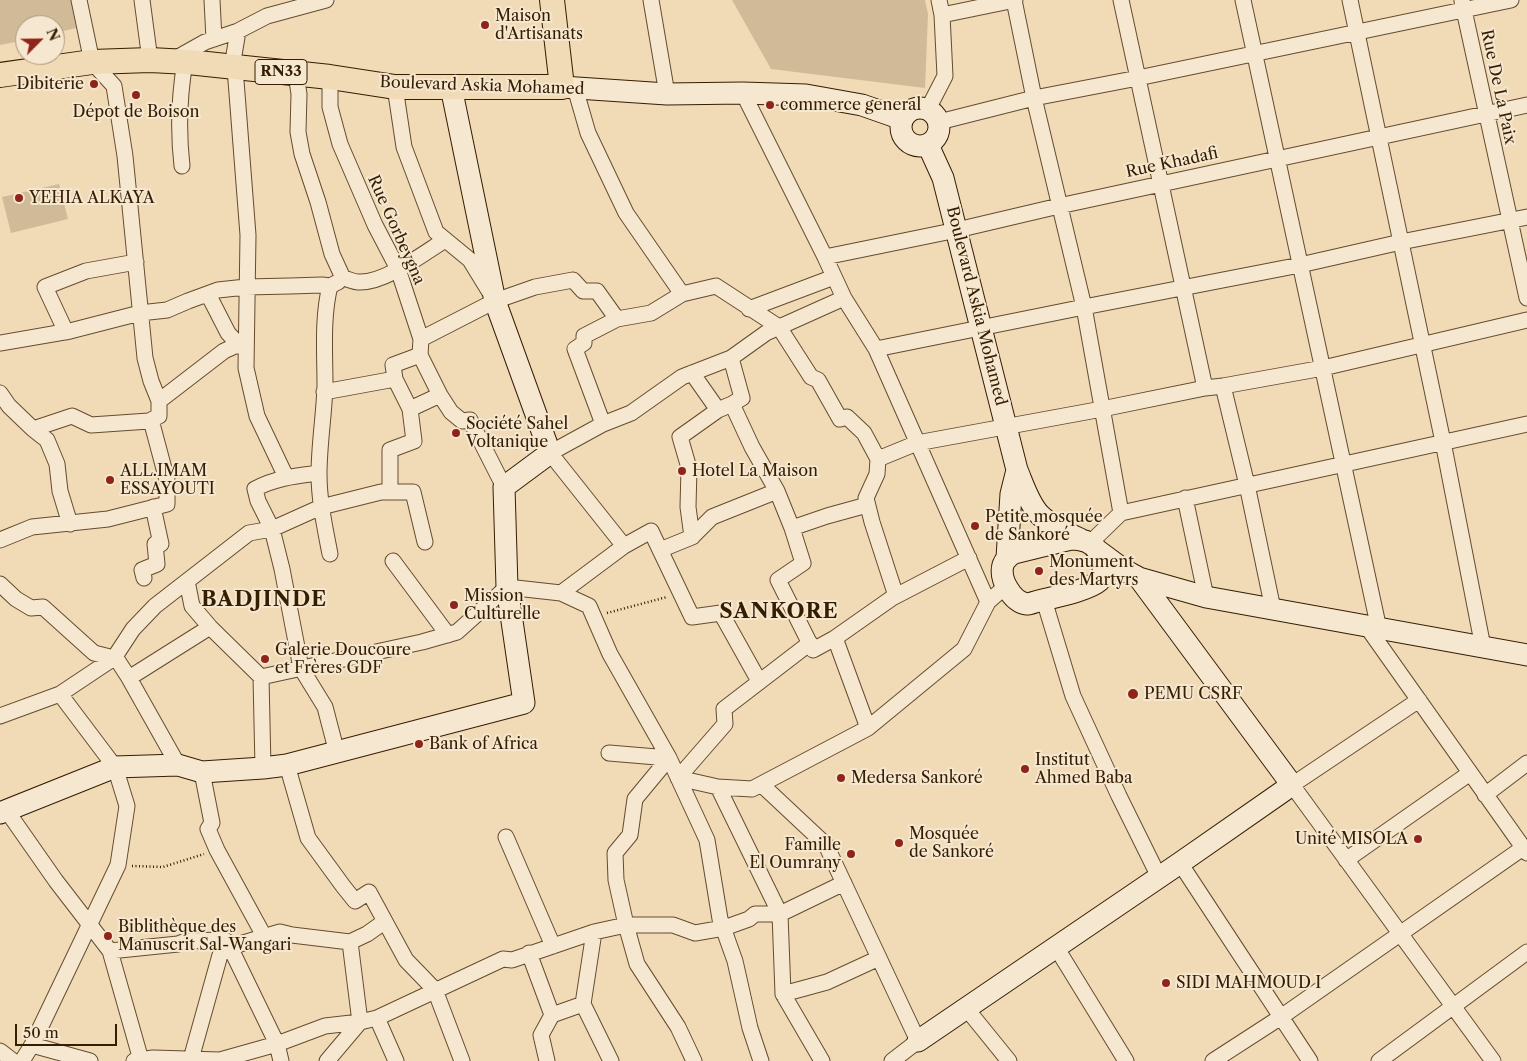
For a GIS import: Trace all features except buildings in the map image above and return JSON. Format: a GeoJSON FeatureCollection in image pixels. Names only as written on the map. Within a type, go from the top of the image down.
{"type":"FeatureCollection","features":[{"type":"Feature","properties":{"kind":"main road"},"geometry":{"type":"LineString","coordinates":[[552,0],[569,87]]}},
{"type":"Feature","properties":{"kind":"main road","name":"Boulevard Askia Mohamed"},"geometry":{"type":"LineString","coordinates":[[0,75],[92,62],[169,61],[330,77],[395,86],[569,87]]}},
{"type":"Feature","properties":{"kind":"street"},"geometry":{"type":"LineString","coordinates":[[33,429],[72,416],[91,425],[149,422],[159,416],[159,401],[145,358],[125,156],[114,86],[92,62],[79,0]]}},
{"type":"Feature","properties":{"kind":"street"},"geometry":{"type":"LineString","coordinates":[[142,0],[169,61],[182,81],[180,108],[182,166]]}},
{"type":"Feature","properties":{"kind":"street"},"geometry":{"type":"LineString","coordinates":[[212,0],[214,39]]}},
{"type":"Feature","properties":{"kind":"street"},"geometry":{"type":"LineString","coordinates":[[266,0],[267,16]]}},
{"type":"Feature","properties":{"kind":"street"},"geometry":{"type":"LineString","coordinates":[[169,61],[205,42],[238,31],[267,16],[326,0]]}},
{"type":"Feature","properties":{"kind":"street"},"geometry":{"type":"LineString","coordinates":[[650,0],[667,94]]}},
{"type":"Feature","properties":{"kind":"street"},"geometry":{"type":"LineString","coordinates":[[934,115],[945,76],[940,7],[1015,0],[1034,98],[1084,307],[1121,513]]}},
{"type":"Feature","properties":{"kind":"street"},"geometry":{"type":"LineString","coordinates":[[1122,0],[1205,388]]}},
{"type":"Feature","properties":{"kind":"street"},"geometry":{"type":"LineString","coordinates":[[1213,1061],[1400,933],[1525,851],[1419,700],[1373,628],[1343,464],[1243,0]]}},
{"type":"Feature","properties":{"kind":"street"},"geometry":{"type":"LineString","coordinates":[[1350,0],[1443,442],[1482,647]]}},
{"type":"Feature","properties":{"kind":"street"},"geometry":{"type":"LineString","coordinates":[[934,115],[1034,98],[1255,54],[1357,32],[1463,5],[1511,0]]}},
{"type":"Feature","properties":{"kind":"street","name":"Rue De La Paix"},"geometry":{"type":"LineString","coordinates":[[1463,5],[1527,298]]}},
{"type":"Feature","properties":{"kind":"street"},"geometry":{"type":"LineString","coordinates":[[238,31],[234,55],[248,235],[246,368],[258,416],[286,477]]}},
{"type":"Feature","properties":{"kind":"street"},"geometry":{"type":"LineString","coordinates":[[296,74],[299,94],[298,132],[302,154],[318,202],[332,254],[343,278]]}},
{"type":"Feature","properties":{"kind":"street","name":"Rue Gorbeygna"},"geometry":{"type":"LineString","coordinates":[[330,77],[330,107],[340,144],[375,225],[398,269],[421,339],[420,355]]}},
{"type":"Feature","properties":{"kind":"street"},"geometry":{"type":"LineString","coordinates":[[395,86],[404,147],[436,232],[470,260],[495,301]]}},
{"type":"Feature","properties":{"kind":"street"},"geometry":{"type":"LineString","coordinates":[[450,87],[495,301],[550,453],[624,546]]}},
{"type":"Feature","properties":{"kind":"street"},"geometry":{"type":"LineString","coordinates":[[569,87],[588,133],[626,212],[682,294]]}},
{"type":"Feature","properties":{"kind":"street","name":"Boulevard Askia Mohamed"},"geometry":{"type":"LineString","coordinates":[[569,87],[667,94],[744,93],[806,95],[862,105],[902,119]]}},
{"type":"Feature","properties":{"kind":"street"},"geometry":{"type":"LineString","coordinates":[[744,93],[844,298],[876,349],[988,602]]}},
{"type":"Feature","properties":{"kind":"street","name":"Rue Khadafi"},"geometry":{"type":"LineString","coordinates":[[825,257],[957,230],[1161,183],[1527,105]]}},
{"type":"Feature","properties":{"kind":"street"},"geometry":{"type":"LineString","coordinates":[[920,107],[934,115],[940,129],[938,136],[933,141],[928,145],[920,146],[913,145],[906,140],[902,134],[901,127],[902,119],[906,112],[920,107]]}},
{"type":"Feature","properties":{"kind":"street","name":"Boulevard Askia Mohamed"},"geometry":{"type":"LineString","coordinates":[[928,145],[943,178],[1017,470],[1028,497],[1039,514],[1057,528],[1089,544],[1124,570],[1140,578]]}},
{"type":"Feature","properties":{"kind":"street"},"geometry":{"type":"LineString","coordinates":[[876,349],[1300,265],[1401,242],[1527,217]]}},
{"type":"Feature","properties":{"kind":"street"},"geometry":{"type":"LineString","coordinates":[[0,343],[66,332],[140,313],[168,310],[218,290],[246,287],[330,286],[343,278],[358,282],[369,281],[388,275],[445,240]]}},
{"type":"Feature","properties":{"kind":"street"},"geometry":{"type":"LineString","coordinates":[[66,332],[44,287],[86,271],[136,262]]}},
{"type":"Feature","properties":{"kind":"street"},"geometry":{"type":"LineString","coordinates":[[749,308],[834,277]]}},
{"type":"Feature","properties":{"kind":"street"},"geometry":{"type":"LineString","coordinates":[[421,339],[495,301],[535,287],[573,280],[583,290],[597,291],[617,319]]}},
{"type":"Feature","properties":{"kind":"street"},"geometry":{"type":"LineString","coordinates":[[330,286],[326,302],[324,392],[319,474],[321,506],[330,554]]}},
{"type":"Feature","properties":{"kind":"street"},"geometry":{"type":"LineString","coordinates":[[603,424],[575,349],[584,343],[584,336],[617,319],[651,313],[682,294],[716,286],[779,327],[811,378],[818,380],[840,419],[847,417],[864,433],[878,460],[877,474],[866,498],[896,596]]}},
{"type":"Feature","properties":{"kind":"street"},"geometry":{"type":"LineString","coordinates":[[208,294],[228,333],[237,342],[246,345]]}},
{"type":"Feature","properties":{"kind":"street"},"geometry":{"type":"LineString","coordinates":[[504,488],[550,453],[603,424],[631,413],[682,377],[731,358],[766,333],[844,298]]}},
{"type":"Feature","properties":{"kind":"street"},"geometry":{"type":"LineString","coordinates":[[878,460],[917,443],[1205,388],[1323,368],[1527,320]]}},
{"type":"Feature","properties":{"kind":"street"},"geometry":{"type":"LineString","coordinates":[[159,401],[224,351],[235,346],[246,345]]}},
{"type":"Feature","properties":{"kind":"street"},"geometry":{"type":"LineString","coordinates":[[149,1060],[110,951],[4,812],[114,768],[178,765],[202,772],[287,765],[524,703],[507,586],[504,488],[470,420],[462,421],[452,412],[440,395],[420,355],[393,365],[395,379],[410,409],[414,441],[390,450],[390,491]]}},
{"type":"Feature","properties":{"kind":"street"},"geometry":{"type":"LineString","coordinates":[[692,537],[688,507],[690,468],[680,437],[718,410],[742,398],[731,358]]}},
{"type":"Feature","properties":{"kind":"street"},"geometry":{"type":"LineString","coordinates":[[692,373],[718,410]]}},
{"type":"Feature","properties":{"kind":"street"},"geometry":{"type":"LineString","coordinates":[[324,392],[395,379]]}},
{"type":"Feature","properties":{"kind":"street"},"geometry":{"type":"LineString","coordinates":[[1223,386],[1247,485],[1272,609]]}},
{"type":"Feature","properties":{"kind":"street"},"geometry":{"type":"LineString","coordinates":[[0,393],[9,406],[47,440],[57,464],[60,491],[70,524]]}},
{"type":"Feature","properties":{"kind":"street"},"geometry":{"type":"LineString","coordinates":[[410,409],[440,395]]}},
{"type":"Feature","properties":{"kind":"street"},"geometry":{"type":"LineString","coordinates":[[732,404],[752,447],[777,491],[792,528],[803,563],[778,580],[813,650],[896,596],[969,558]]}},
{"type":"Feature","properties":{"kind":"street"},"geometry":{"type":"LineString","coordinates":[[0,540],[32,527],[108,519],[167,504],[167,480],[151,420]]}},
{"type":"Feature","properties":{"kind":"street"},"geometry":{"type":"LineString","coordinates":[[1089,544],[1121,513],[1527,424]]}},
{"type":"Feature","properties":{"kind":"street"},"geometry":{"type":"LineString","coordinates":[[1007,558],[1011,494],[1017,470]]}},
{"type":"Feature","properties":{"kind":"street"},"geometry":{"type":"LineString","coordinates":[[319,474],[286,477],[266,482],[255,489],[258,501],[272,529],[282,569],[301,668],[325,707],[337,753]]}},
{"type":"Feature","properties":{"kind":"street"},"geometry":{"type":"LineString","coordinates":[[0,716],[60,694],[114,658],[133,629],[155,606],[249,533],[272,529],[321,506],[390,491],[412,492],[425,542]]}},
{"type":"Feature","properties":{"kind":"street"},"geometry":{"type":"LineString","coordinates":[[660,550],[692,537],[712,518],[777,491]]}},
{"type":"Feature","properties":{"kind":"street"},"geometry":{"type":"LineString","coordinates":[[1185,498],[1206,597]]}},
{"type":"Feature","properties":{"kind":"street"},"geometry":{"type":"LineString","coordinates":[[792,528],[868,504]]}},
{"type":"Feature","properties":{"kind":"street"},"geometry":{"type":"LineString","coordinates":[[144,578],[142,570],[157,564],[155,544],[161,544],[153,507]]}},
{"type":"Feature","properties":{"kind":"street"},"geometry":{"type":"LineString","coordinates":[[561,592],[624,546],[651,531],[692,617],[721,613],[759,681]]}},
{"type":"Feature","properties":{"kind":"street"},"geometry":{"type":"LineString","coordinates":[[1071,540],[1089,544],[1102,560],[1104,572],[1100,580],[1091,586],[1026,604],[1019,601],[1008,589],[1003,578],[1002,566],[1007,558],[1014,553],[1071,540]]}},
{"type":"Feature","properties":{"kind":"street"},"geometry":{"type":"LineString","coordinates":[[393,561],[448,635]]}},
{"type":"Feature","properties":{"kind":"street"},"geometry":{"type":"LineString","coordinates":[[1140,578],[1206,597],[1527,655]]}},
{"type":"Feature","properties":{"kind":"street"},"geometry":{"type":"LineString","coordinates":[[1140,578],[1493,1061]]}},
{"type":"Feature","properties":{"kind":"street"},"geometry":{"type":"LineString","coordinates":[[187,581],[192,606],[210,627],[260,677],[263,768]]}},
{"type":"Feature","properties":{"kind":"street"},"geometry":{"type":"LineString","coordinates":[[0,584],[16,599],[31,608],[43,607],[94,654],[114,658],[118,661],[178,765]]}},
{"type":"Feature","properties":{"kind":"street"},"geometry":{"type":"LineString","coordinates":[[260,677],[422,642],[457,632],[507,586],[561,592],[589,606],[610,654],[669,758],[707,840],[720,919],[735,961],[750,1028],[761,1061]]}},
{"type":"Feature","properties":{"kind":"street"},"geometry":{"type":"LineString","coordinates":[[678,778],[718,787],[752,789],[868,728],[964,648],[988,602],[1008,589]]}},
{"type":"Feature","properties":{"kind":"street"},"geometry":{"type":"LineString","coordinates":[[1044,600],[1073,696],[1159,877]]}},
{"type":"Feature","properties":{"kind":"street"},"geometry":{"type":"LineString","coordinates":[[129,678],[210,627]]}},
{"type":"Feature","properties":{"kind":"street"},"geometry":{"type":"LineString","coordinates":[[834,638],[868,728]]}},
{"type":"Feature","properties":{"kind":"street"},"geometry":{"type":"LineString","coordinates":[[678,778],[725,724],[724,709],[810,643]]}},
{"type":"Feature","properties":{"kind":"street"},"geometry":{"type":"LineString","coordinates":[[22,1061],[32,1045],[118,865],[127,806],[114,768],[60,694]]}},
{"type":"Feature","properties":{"kind":"street"},"geometry":{"type":"LineString","coordinates":[[896,1060],[918,1041],[1419,700]]}},
{"type":"Feature","properties":{"kind":"street"},"geometry":{"type":"LineString","coordinates":[[609,753],[669,758]]}},
{"type":"Feature","properties":{"kind":"street"},"geometry":{"type":"LineString","coordinates":[[669,758],[634,799],[630,835],[615,854],[616,880],[637,964],[678,1027],[694,1061]]}},
{"type":"Feature","properties":{"kind":"street"},"geometry":{"type":"LineString","coordinates":[[1485,794],[1527,762]]}},
{"type":"Feature","properties":{"kind":"street"},"geometry":{"type":"LineString","coordinates":[[287,765],[308,838],[355,901],[369,892],[406,960],[435,990],[462,1061]]}},
{"type":"Feature","properties":{"kind":"street"},"geometry":{"type":"LineString","coordinates":[[202,772],[212,823],[208,829],[217,850],[264,936]]}},
{"type":"Feature","properties":{"kind":"street"},"geometry":{"type":"LineString","coordinates":[[1346,860],[1470,773]]}},
{"type":"Feature","properties":{"kind":"street"},"geometry":{"type":"LineString","coordinates":[[762,785],[826,845],[918,1041]]}},
{"type":"Feature","properties":{"kind":"street"},"geometry":{"type":"LineString","coordinates":[[718,787],[780,914],[783,994],[822,1061]]}},
{"type":"Feature","properties":{"kind":"street"},"geometry":{"type":"LineString","coordinates":[[506,837],[553,946]]}},
{"type":"Feature","properties":{"kind":"street"},"geometry":{"type":"LineString","coordinates":[[1180,864],[1310,1061]]}},
{"type":"Feature","properties":{"kind":"street"},"geometry":{"type":"LineString","coordinates":[[134,1061],[220,1060],[277,1044],[325,1026],[377,1018],[503,959],[512,960],[594,932],[626,925],[673,925],[695,933],[724,928],[749,919],[754,914],[780,914],[844,883]]}},
{"type":"Feature","properties":{"kind":"street"},"geometry":{"type":"LineString","coordinates":[[191,1059],[220,955],[230,947],[280,932],[350,942],[367,934],[384,922]]}},
{"type":"Feature","properties":{"kind":"street"},"geometry":{"type":"LineString","coordinates":[[594,932],[583,1004],[611,1061]]}},
{"type":"Feature","properties":{"kind":"street"},"geometry":{"type":"LineString","coordinates":[[110,951],[178,944],[186,941],[225,940],[277,1044],[281,1061]]}},
{"type":"Feature","properties":{"kind":"street"},"geometry":{"type":"LineString","coordinates":[[327,1061],[360,1022],[350,942]]}},
{"type":"Feature","properties":{"kind":"street"},"geometry":{"type":"LineString","coordinates":[[1056,947],[1126,1061]]}},
{"type":"Feature","properties":{"kind":"street"},"geometry":{"type":"LineString","coordinates":[[1379,1061],[1527,952]]}},
{"type":"Feature","properties":{"kind":"street"},"geometry":{"type":"LineString","coordinates":[[529,953],[552,1015]]}},
{"type":"Feature","properties":{"kind":"street"},"geometry":{"type":"LineString","coordinates":[[783,994],[827,982],[879,958]]}},
{"type":"Feature","properties":{"kind":"street"},"geometry":{"type":"LineString","coordinates":[[547,1061],[541,1036],[552,1015],[583,1004]]}},
{"type":"Feature","properties":{"kind":"street"},"geometry":{"type":"LineString","coordinates":[[966,1008],[1009,1061]]}},
{"type":"Feature","properties":{"kind":"street"},"geometry":{"type":"LineString","coordinates":[[377,1018],[396,1061]]}},
{"type":"Feature","properties":{"kind":"street"},"geometry":{"type":"LineString","coordinates":[[32,1045],[90,1061]]}},
{"type":"Feature","properties":{"kind":"street"},"geometry":{"type":"LineString","coordinates":[[0,1051],[13,1061]]}},
{"type":"Feature","properties":{"kind":"path"},"geometry":{"type":"LineString","coordinates":[[594,616],[680,594]]}},
{"type":"Feature","properties":{"kind":"path"},"geometry":{"type":"LineString","coordinates":[[118,865],[163,867],[217,850]]}},
{"type":"Feature","properties":{"kind":"shaded area"},"geometry":{"type":"Polygon","coordinates":[[[0,0],[71,0],[76,28],[65,31],[65,15],[15,15],[15,42],[0,45],[0,0]]]}},
{"type":"Feature","properties":{"kind":"shaded area"},"geometry":{"type":"Polygon","coordinates":[[[732,0],[925,0],[928,14],[925,88],[771,69],[732,0]]]}},
{"type":"Feature","properties":{"kind":"shaded area"},"geometry":{"type":"Polygon","coordinates":[[[59,184],[68,219],[11,233],[2,197],[59,184]]]}},
{"type":"Feature","properties":{"kind":"place","name":"Maison d'Artisanats"},"geometry":{"type":"Point","coordinates":[485,25]}},
{"type":"Feature","properties":{"kind":"place","name":"Dibiterie"},"geometry":{"type":"Point","coordinates":[94,84]}},
{"type":"Feature","properties":{"kind":"place","name":"Dépot de Boison"},"geometry":{"type":"Point","coordinates":[136,95]}},
{"type":"Feature","properties":{"kind":"place","name":"commerce general"},"geometry":{"type":"Point","coordinates":[770,105]}},
{"type":"Feature","properties":{"kind":"place","name":"YEHIA ALKAYA"},"geometry":{"type":"Point","coordinates":[19,198]}},
{"type":"Feature","properties":{"kind":"place","name":"Société Sahel Voltanique"},"geometry":{"type":"Point","coordinates":[456,433]}},
{"type":"Feature","properties":{"kind":"place","name":"Hotel La Maison"},"geometry":{"type":"Point","coordinates":[682,471]}},
{"type":"Feature","properties":{"kind":"place","name":"ALL.IMAM ESSAYOUTI"},"geometry":{"type":"Point","coordinates":[110,480]}},
{"type":"Feature","properties":{"kind":"place","name":"Petite mosquée de Sankoré"},"geometry":{"type":"Point","coordinates":[975,526]}},
{"type":"Feature","properties":{"kind":"place","name":"Monument des Martyrs"},"geometry":{"type":"Point","coordinates":[1039,571]}},
{"type":"Feature","properties":{"kind":"place","name":"Mission Culturelle"},"geometry":{"type":"Point","coordinates":[454,605]}},
{"type":"Feature","properties":{"kind":"place","name":"Galerie Doucoure et Frères GDF"},"geometry":{"type":"Point","coordinates":[265,659]}},
{"type":"Feature","properties":{"kind":"place","name":"PEMU CSRF"},"geometry":{"type":"Point","coordinates":[1133,694]}},
{"type":"Feature","properties":{"kind":"place","name":"Bank of Africa"},"geometry":{"type":"Point","coordinates":[419,744]}},
{"type":"Feature","properties":{"kind":"place","name":"Institut Ahmed Baba"},"geometry":{"type":"Point","coordinates":[1025,769]}},
{"type":"Feature","properties":{"kind":"place","name":"Medersa Sankoré"},"geometry":{"type":"Point","coordinates":[841,778]}},
{"type":"Feature","properties":{"kind":"place","name":"Unité MISOLA"},"geometry":{"type":"Point","coordinates":[1418,839]}},
{"type":"Feature","properties":{"kind":"place","name":"Mosquée de Sankoré"},"geometry":{"type":"Point","coordinates":[899,843]}},
{"type":"Feature","properties":{"kind":"place","name":"Famille El Oumrany"},"geometry":{"type":"Point","coordinates":[851,854]}},
{"type":"Feature","properties":{"kind":"place","name":"Biblithèque des Manuscrit Sal-Wangari"},"geometry":{"type":"Point","coordinates":[108,936]}},
{"type":"Feature","properties":{"kind":"place","name":"SIDI MAHMOUD I"},"geometry":{"type":"Point","coordinates":[1166,983]}},
{"type":"Feature","properties":{"kind":"district","name":"BADJINDE"},"geometry":{"type":"Point","coordinates":[264,600]}},
{"type":"Feature","properties":{"kind":"district","name":"SANKORE"},"geometry":{"type":"Point","coordinates":[779,612]}}]}
